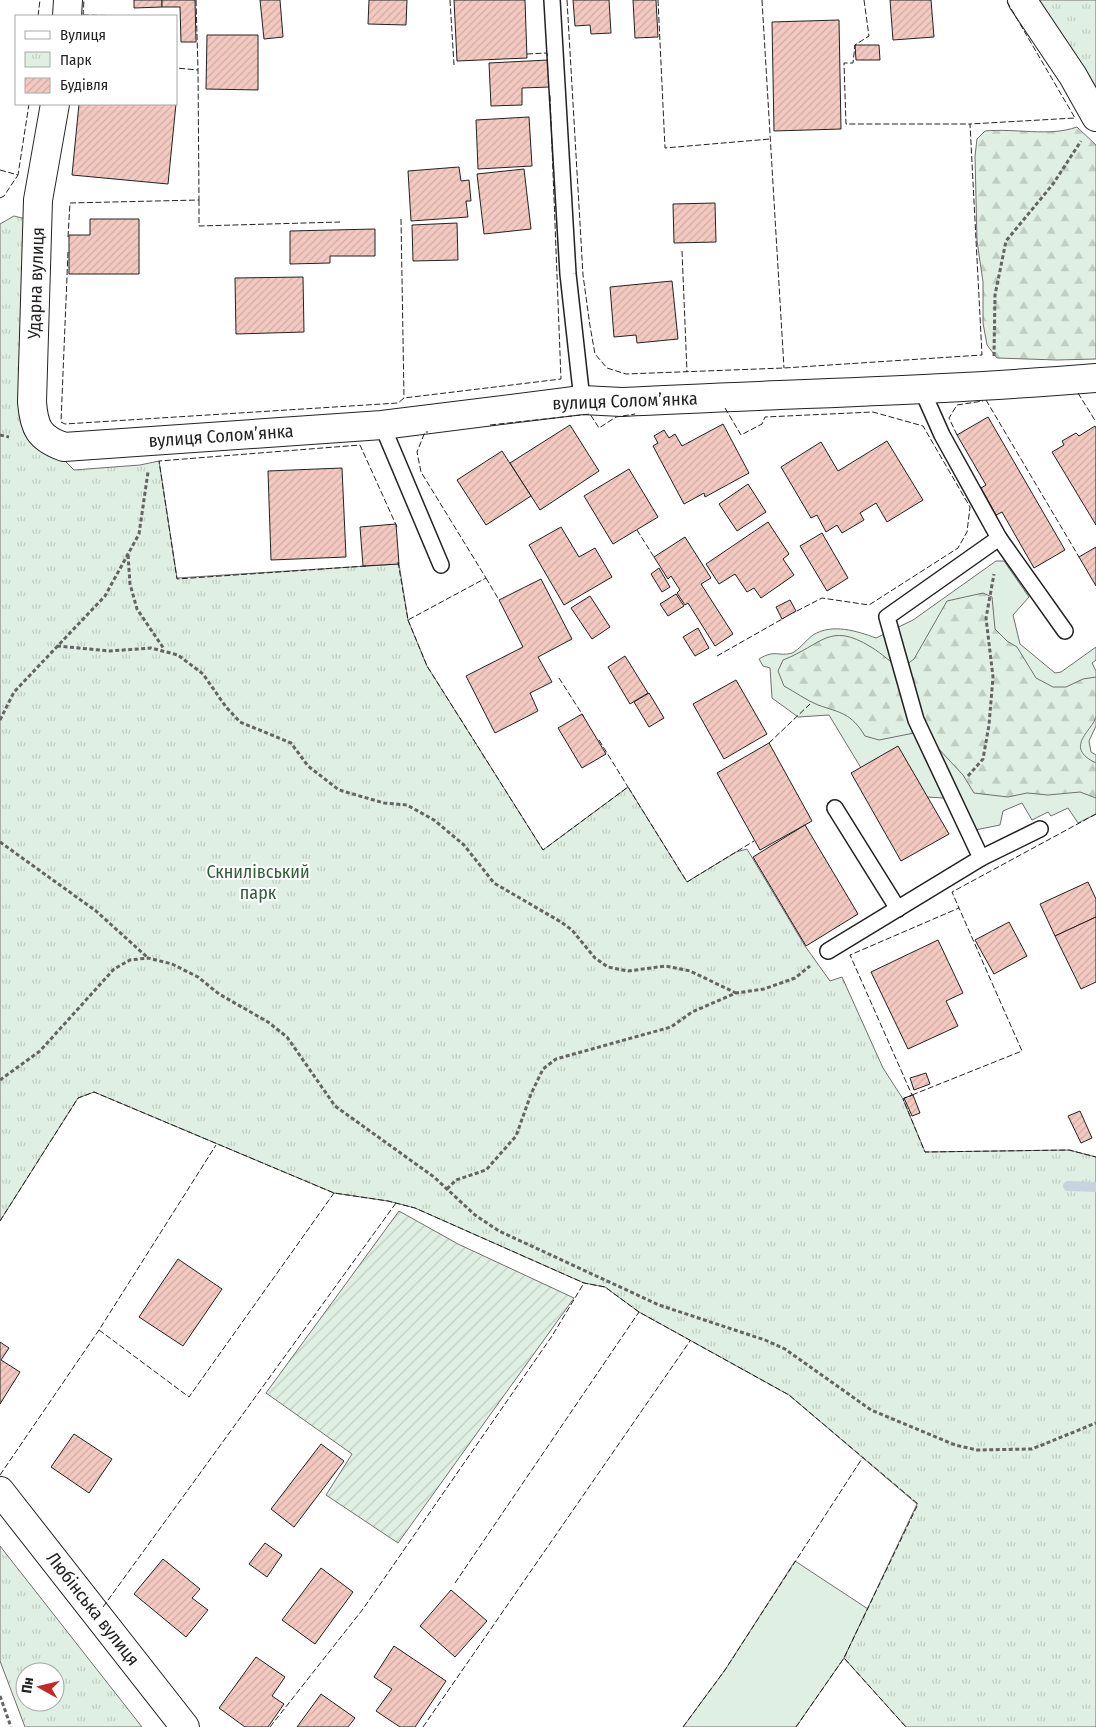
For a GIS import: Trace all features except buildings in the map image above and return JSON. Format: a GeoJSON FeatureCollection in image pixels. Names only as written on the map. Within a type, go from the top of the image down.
{"type":"FeatureCollection","features":[{"type":"Feature","properties":{"kind":"street"},"geometry":{"type":"LineString","coordinates":[[67,15],[68,0]]}},
{"type":"Feature","properties":{"kind":"street"},"geometry":{"type":"LineString","coordinates":[[1022,0],[1073,76],[1091,125]]}},
{"type":"Feature","properties":{"kind":"street","name":"Ударна вулиця"},"geometry":{"type":"LineString","coordinates":[[55,105],[38,200],[32,402],[33,417],[40,433],[47,441],[64,447]]}},
{"type":"Feature","properties":{"kind":"street","name":"вулиця Соломʼянка"},"geometry":{"type":"LineString","coordinates":[[64,447],[382,425],[582,400],[622,402],[993,387],[1096,378]]}},
{"type":"Feature","properties":{"kind":"street","name":"Любінська вулиця"},"geometry":{"type":"LineString","coordinates":[[0,1491],[185,1727]]}},
{"type":"Feature","properties":{"kind":"lane"},"geometry":{"type":"LineString","coordinates":[[552,0],[568,274],[582,400]]}},
{"type":"Feature","properties":{"kind":"lane"},"geometry":{"type":"LineString","coordinates":[[922,390],[942,435],[999,538],[1065,631]]}},
{"type":"Feature","properties":{"kind":"lane"},"geometry":{"type":"LineString","coordinates":[[382,425],[441,565]]}},
{"type":"Feature","properties":{"kind":"lane"},"geometry":{"type":"LineString","coordinates":[[981,858],[916,720],[887,617],[999,538]]}},
{"type":"Feature","properties":{"kind":"lane"},"geometry":{"type":"LineString","coordinates":[[835,808],[898,908]]}},
{"type":"Feature","properties":{"kind":"lane"},"geometry":{"type":"LineString","coordinates":[[828,952],[981,858],[1040,829]]}},
{"type":"Feature","properties":{"kind":"path"},"geometry":{"type":"LineString","coordinates":[[993,387],[995,295],[1006,240],[1053,184],[1091,125]]}},
{"type":"Feature","properties":{"kind":"path"},"geometry":{"type":"LineString","coordinates":[[0,720],[14,692],[105,596],[128,555],[139,534],[148,483],[148,441]]}},
{"type":"Feature","properties":{"kind":"path"},"geometry":{"type":"LineString","coordinates":[[955,803],[962,782],[983,759],[993,677],[986,618],[999,538]]}},
{"type":"Feature","properties":{"kind":"path"},"geometry":{"type":"LineString","coordinates":[[128,555],[130,584],[137,609],[165,650]]}},
{"type":"Feature","properties":{"kind":"path"},"geometry":{"type":"LineString","coordinates":[[57,646],[110,651],[151,648],[165,650],[178,655],[203,674],[226,707],[240,722],[291,743],[308,766],[339,790],[407,806],[434,820],[464,845],[494,883],[572,930],[595,958],[608,967],[628,971],[666,966],[690,971],[736,994]]}},
{"type":"Feature","properties":{"kind":"path"},"geometry":{"type":"LineString","coordinates":[[0,842],[96,911],[148,958]]}},
{"type":"Feature","properties":{"kind":"path"},"geometry":{"type":"LineString","coordinates":[[447,1190],[456,1180],[486,1170],[516,1136],[531,1094],[543,1069],[556,1060],[671,1027],[692,1012],[736,994],[764,989],[795,978],[828,952]]}},
{"type":"Feature","properties":{"kind":"path"},"geometry":{"type":"LineString","coordinates":[[0,1080],[40,1051],[114,970],[130,960],[148,958],[172,964],[198,977],[219,994],[268,1022],[287,1037],[335,1106],[408,1158],[475,1215],[499,1231],[659,1305],[778,1346],[871,1410],[955,1445],[977,1450],[1032,1448],[1096,1424]]}},
{"type":"Feature","properties":{"kind":"path"},"geometry":{"type":"LineString","coordinates":[[0,1696],[11,1727]]}},
{"type":"Feature","properties":{"kind":"green space"},"geometry":{"type":"Polygon","coordinates":[[[1033,0],[1096,0],[1096,96],[1033,0]]]}},
{"type":"Feature","properties":{"kind":"green space"},"geometry":{"type":"Polygon","coordinates":[[[1077,127],[1096,145],[1096,359],[997,358],[987,345],[983,323],[983,282],[977,241],[975,156],[977,139],[985,131],[1043,132],[1077,127]]]}},
{"type":"Feature","properties":{"kind":"green space","name":"Скнилівський парк"},"geometry":{"type":"Polygon","coordinates":[[[14,216],[26,219],[22,385],[64,460],[74,470],[140,465],[159,461],[177,578],[399,564],[408,620],[427,666],[543,850],[628,787],[687,882],[736,852],[747,849],[805,946],[830,981],[842,977],[883,1068],[903,1099],[925,1152],[1069,1150],[1096,1157],[1096,1727],[906,1727],[844,1658],[917,1504],[789,1395],[639,1312],[605,1287],[584,1283],[415,1208],[388,1201],[334,1193],[94,1092],[78,1098],[0,1221],[0,224],[14,216]]]}},
{"type":"Feature","properties":{"kind":"green space"},"geometry":{"type":"Polygon","coordinates":[[[996,561],[1004,561],[1029,597],[1013,615],[1020,644],[1055,673],[1061,672],[1096,647],[1096,660],[1092,663],[1096,671],[1096,726],[1089,741],[1091,752],[1096,755],[1096,814],[1078,823],[1068,808],[1051,816],[1048,812],[1032,820],[1022,803],[1003,811],[1000,825],[970,831],[960,799],[927,797],[861,768],[829,715],[798,717],[772,698],[770,668],[763,666],[759,659],[769,654],[792,653],[813,635],[828,629],[844,629],[876,638],[913,620],[996,561]]]}},
{"type":"Feature","properties":{"kind":"green space"},"geometry":{"type":"Polygon","coordinates":[[[983,593],[992,597],[995,629],[1007,641],[1017,647],[1036,678],[1053,687],[1066,687],[1083,679],[1096,677],[1096,716],[1083,739],[1081,751],[1086,757],[1096,763],[1096,798],[1080,792],[1048,795],[1027,793],[1008,797],[974,793],[963,775],[936,746],[914,733],[879,740],[865,736],[850,718],[818,705],[784,686],[778,671],[783,660],[817,642],[835,636],[857,639],[902,668],[914,659],[947,601],[983,593]]]}},
{"type":"Feature","properties":{"kind":"green space"},"geometry":{"type":"Polygon","coordinates":[[[399,1211],[458,1244],[574,1298],[398,1543],[326,1495],[352,1454],[266,1393],[399,1211]]]}},
{"type":"Feature","properties":{"kind":"green space"},"geometry":{"type":"Polygon","coordinates":[[[0,1546],[142,1727],[25,1727],[19,1712],[65,1712],[65,1662],[15,1662],[15,1701],[0,1661],[0,1546]]]}},
{"type":"Feature","properties":{"kind":"green space"},"geometry":{"type":"Polygon","coordinates":[[[795,1561],[868,1609],[844,1658],[796,1727],[683,1727],[725,1670],[795,1561]]]}},
{"type":"Feature","properties":{"kind":"waterway"},"geometry":{"type":"LineString","coordinates":[[1068,1186],[1096,1187]]}},
{"type":"Feature","properties":{"kind":"fence"},"geometry":{"type":"LineString","coordinates":[[38,15],[40,0]]}},
{"type":"Feature","properties":{"kind":"fence"},"geometry":{"type":"LineString","coordinates":[[83,15],[84,0]]}},
{"type":"Feature","properties":{"kind":"fence"},"geometry":{"type":"LineString","coordinates":[[196,0],[198,70]]}},
{"type":"Feature","properties":{"kind":"fence"},"geometry":{"type":"LineString","coordinates":[[450,0],[454,65]]}},
{"type":"Feature","properties":{"kind":"fence"},"geometry":{"type":"LineString","coordinates":[[567,0],[583,275],[590,326],[595,354],[607,368],[626,374],[784,368],[982,355],[970,124],[1075,118],[1006,0]]}},
{"type":"Feature","properties":{"kind":"fence"},"geometry":{"type":"LineString","coordinates":[[658,0],[665,148],[770,139]]}},
{"type":"Feature","properties":{"kind":"fence"},"geometry":{"type":"LineString","coordinates":[[762,0],[784,368]]}},
{"type":"Feature","properties":{"kind":"fence"},"geometry":{"type":"LineString","coordinates":[[864,0],[869,36],[855,45],[853,63],[844,63],[846,124],[970,124]]}},
{"type":"Feature","properties":{"kind":"fence"},"geometry":{"type":"LineString","coordinates":[[527,54],[547,53],[548,58]]}},
{"type":"Feature","properties":{"kind":"fence"},"geometry":{"type":"LineString","coordinates":[[68,237],[70,203],[199,200],[198,70],[178,68]]}},
{"type":"Feature","properties":{"kind":"fence"},"geometry":{"type":"LineString","coordinates":[[68,252],[61,422],[65,424],[398,403],[404,398],[561,379],[550,95]]}},
{"type":"Feature","properties":{"kind":"fence"},"geometry":{"type":"LineString","coordinates":[[0,170],[18,175],[29,105]]}},
{"type":"Feature","properties":{"kind":"fence"},"geometry":{"type":"LineString","coordinates":[[0,198],[4,196],[18,175]]}},
{"type":"Feature","properties":{"kind":"fence"},"geometry":{"type":"LineString","coordinates":[[199,200],[199,226],[340,222]]}},
{"type":"Feature","properties":{"kind":"fence"},"geometry":{"type":"LineString","coordinates":[[401,219],[404,398]]}},
{"type":"Feature","properties":{"kind":"fence"},"geometry":{"type":"LineString","coordinates":[[682,251],[687,372]]}},
{"type":"Feature","properties":{"kind":"fence"},"geometry":{"type":"LineString","coordinates":[[1078,393],[1096,422]]}},
{"type":"Feature","properties":{"kind":"fence"},"geometry":{"type":"LineString","coordinates":[[986,400],[1079,557]]}},
{"type":"Feature","properties":{"kind":"fence"},"geometry":{"type":"LineString","coordinates":[[957,435],[949,418],[957,405],[983,401]]}},
{"type":"Feature","properties":{"kind":"fence"},"geometry":{"type":"LineString","coordinates":[[725,408],[741,435],[762,424],[765,417],[873,412],[923,426],[970,507],[967,532],[958,548],[869,605],[822,598],[793,613]]}},
{"type":"Feature","properties":{"kind":"fence"},"geometry":{"type":"LineString","coordinates":[[490,425],[590,414],[599,428],[616,417],[635,414]]}},
{"type":"Feature","properties":{"kind":"fence"},"geometry":{"type":"LineString","coordinates":[[398,562],[408,620],[486,578],[421,472],[417,452],[425,432],[428,432]]}},
{"type":"Feature","properties":{"kind":"fence"},"geometry":{"type":"LineString","coordinates":[[366,566],[177,579],[159,461],[360,445],[397,527]]}},
{"type":"Feature","properties":{"kind":"fence"},"geometry":{"type":"LineString","coordinates":[[637,530],[654,557]]}},
{"type":"Feature","properties":{"kind":"fence"},"geometry":{"type":"LineString","coordinates":[[486,578],[499,600]]}},
{"type":"Feature","properties":{"kind":"fence"},"geometry":{"type":"LineString","coordinates":[[717,656],[784,618]]}},
{"type":"Feature","properties":{"kind":"fence"},"geometry":{"type":"LineString","coordinates":[[408,620],[427,666],[543,850],[628,787],[687,882],[754,841]]}},
{"type":"Feature","properties":{"kind":"fence"},"geometry":{"type":"LineString","coordinates":[[559,678],[584,717]]}},
{"type":"Feature","properties":{"kind":"fence"},"geometry":{"type":"LineString","coordinates":[[769,743],[810,704]]}},
{"type":"Feature","properties":{"kind":"fence"},"geometry":{"type":"LineString","coordinates":[[599,740],[628,787]]}},
{"type":"Feature","properties":{"kind":"fence"},"geometry":{"type":"LineString","coordinates":[[1096,814],[952,892],[959,908],[850,955],[912,1095],[903,1099],[925,1152],[1069,1150],[1096,1157]]}},
{"type":"Feature","properties":{"kind":"fence"},"geometry":{"type":"LineString","coordinates":[[912,1095],[1022,1051],[959,908]]}},
{"type":"Feature","properties":{"kind":"fence"},"geometry":{"type":"LineString","coordinates":[[0,1221],[78,1098],[94,1092],[334,1193],[388,1201],[415,1208],[584,1283],[605,1287],[639,1312],[789,1395],[918,1504],[844,1658],[906,1727]]}},
{"type":"Feature","properties":{"kind":"fence"},"geometry":{"type":"LineString","coordinates":[[0,1475],[99,1330],[216,1145]]}},
{"type":"Feature","properties":{"kind":"fence"},"geometry":{"type":"LineString","coordinates":[[99,1330],[189,1397],[334,1193]]}},
{"type":"Feature","properties":{"kind":"fence"},"geometry":{"type":"LineString","coordinates":[[103,1607],[396,1203]]}},
{"type":"Feature","properties":{"kind":"fence"},"geometry":{"type":"LineString","coordinates":[[270,1727],[363,1609],[552,1336],[584,1283]]}},
{"type":"Feature","properties":{"kind":"fence"},"geometry":{"type":"LineString","coordinates":[[455,1583],[639,1312]]}},
{"type":"Feature","properties":{"kind":"fence"},"geometry":{"type":"LineString","coordinates":[[423,1727],[690,1341]]}},
{"type":"Feature","properties":{"kind":"fence"},"geometry":{"type":"LineString","coordinates":[[683,1727],[725,1670],[863,1457]]}},
{"type":"Feature","properties":{"kind":"fence"},"geometry":{"type":"LineString","coordinates":[[796,1727],[844,1658]]}}]}
